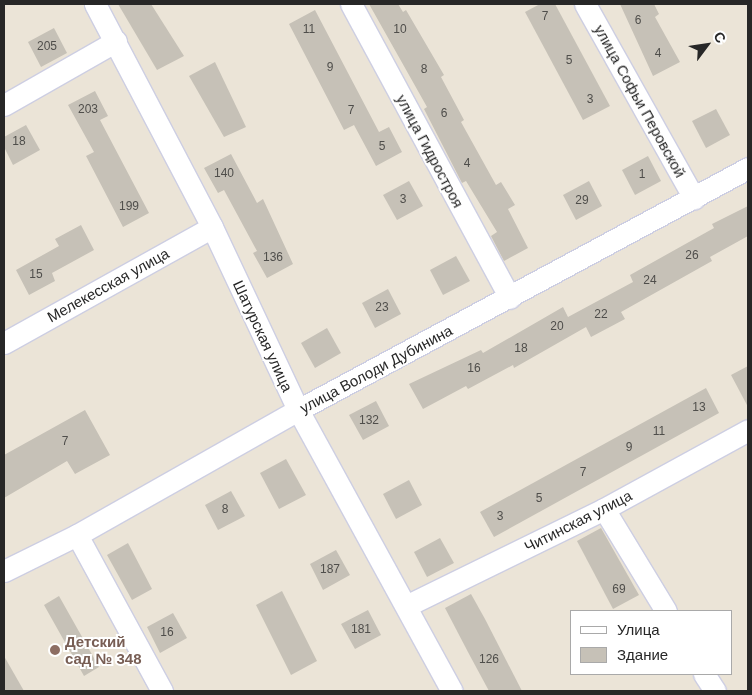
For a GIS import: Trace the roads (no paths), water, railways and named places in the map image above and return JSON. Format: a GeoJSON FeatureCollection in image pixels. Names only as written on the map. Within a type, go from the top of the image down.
{"type":"FeatureCollection","features":[{"type":"Feature","properties":{"kind":"street","name":"Шатурская улица"},"geometry":{"type":"LineString","coordinates":[[95,4],[212,228],[298,410],[452,691]]}},
{"type":"Feature","properties":{"kind":"street","name":"улица Гидростроя"},"geometry":{"type":"LineString","coordinates":[[351,4],[510,298]]}},
{"type":"Feature","properties":{"kind":"street","name":"улица Софьи Перовской"},"geometry":{"type":"LineString","coordinates":[[585,4],[694,198]]}},
{"type":"Feature","properties":{"kind":"street"},"geometry":{"type":"LineString","coordinates":[[4,105],[116,41]]}},
{"type":"Feature","properties":{"kind":"street","name":"улица Володи Дубинина"},"geometry":{"type":"LineString","coordinates":[[4,571],[77,535],[298,410],[510,298],[748,168]]}},
{"type":"Feature","properties":{"kind":"street","name":"Мелекесская улица"},"geometry":{"type":"LineString","coordinates":[[4,343],[212,228]]}},
{"type":"Feature","properties":{"kind":"street","name":"Читинская улица"},"geometry":{"type":"LineString","coordinates":[[406,606],[604,509],[748,430]]}},
{"type":"Feature","properties":{"kind":"street"},"geometry":{"type":"LineString","coordinates":[[604,509],[665,610]]}},
{"type":"Feature","properties":{"kind":"street"},"geometry":{"type":"LineString","coordinates":[[77,535],[162,691]]}},
{"type":"Feature","properties":{"kind":"street"},"geometry":{"type":"LineString","coordinates":[[705,675],[714,691]]}},
{"type":"Feature","properties":{"kind":"place","name":"Детский сад № 348"},"geometry":{"type":"Point","coordinates":[55,650]}}]}
